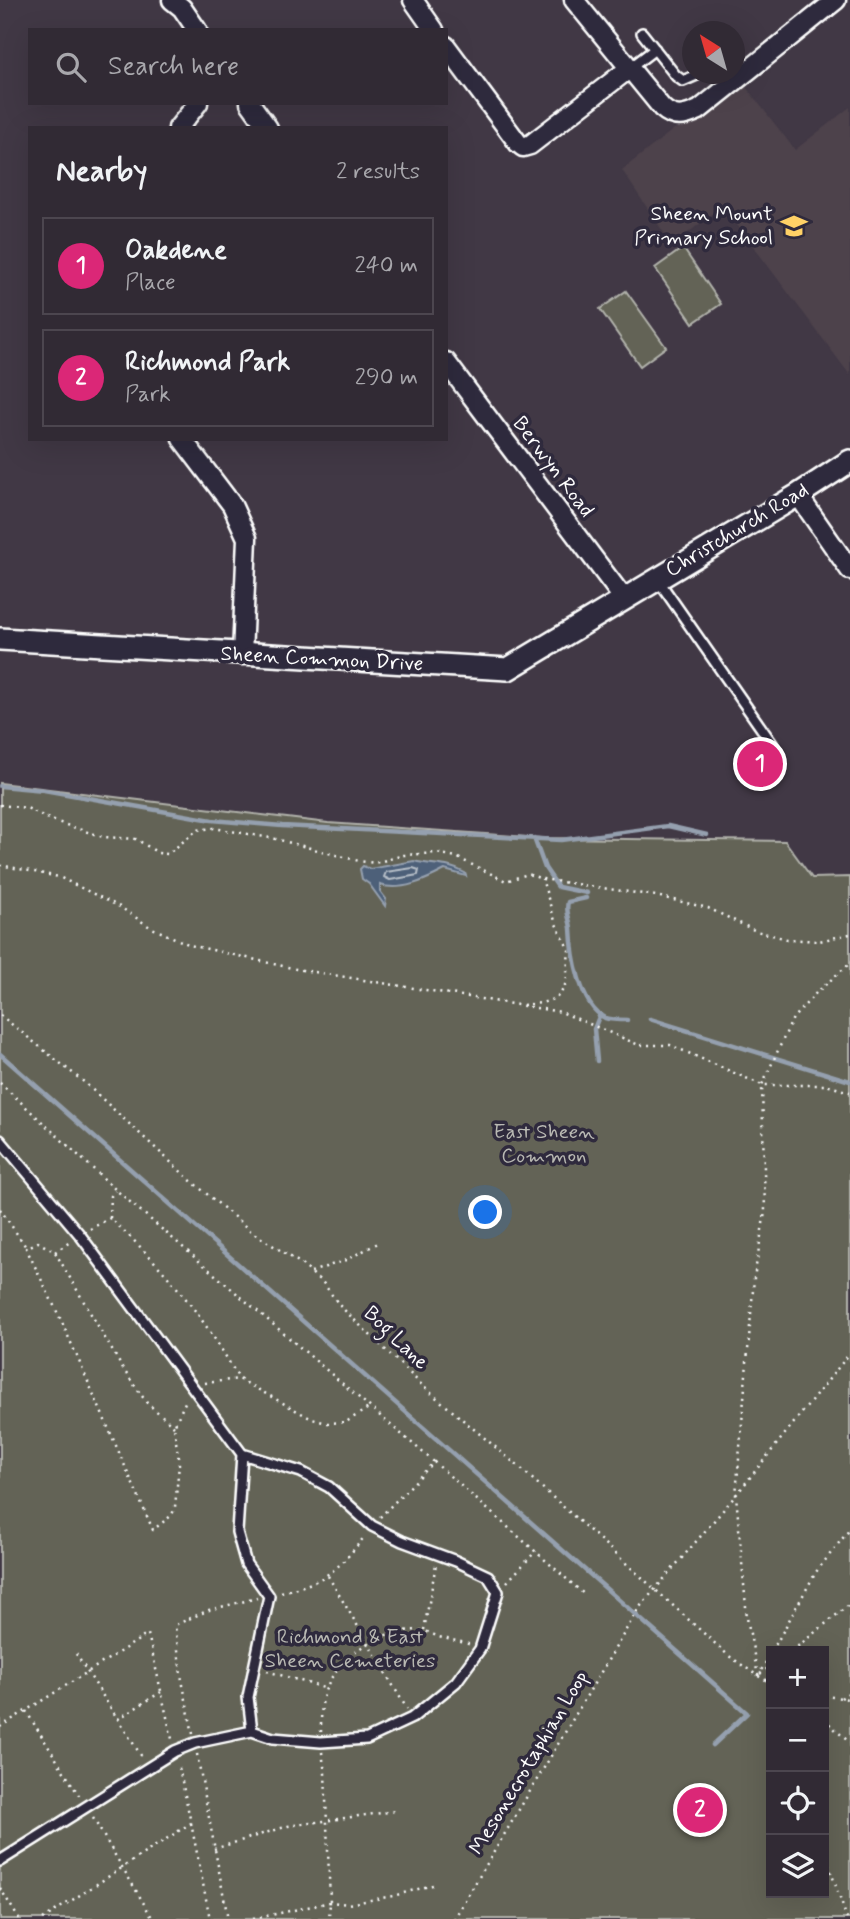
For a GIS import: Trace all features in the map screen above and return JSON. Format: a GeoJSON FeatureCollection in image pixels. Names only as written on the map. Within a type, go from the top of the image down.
{"type":"FeatureCollection","features":[{"type":"Feature","properties":{"kind":"street"},"geometry":{"type":"LineString","coordinates":[[172,0],[182,8],[196,28]]}},
{"type":"Feature","properties":{"kind":"street"},"geometry":{"type":"LineString","coordinates":[[412,0],[433,28]]}},
{"type":"Feature","properties":{"kind":"street"},"geometry":{"type":"LineString","coordinates":[[574,0],[671,116],[686,116],[699,110],[836,0]]}},
{"type":"Feature","properties":{"kind":"street"},"geometry":{"type":"LineString","coordinates":[[448,49],[523,147],[530,145],[630,68]]}},
{"type":"Feature","properties":{"kind":"street"},"geometry":{"type":"LineString","coordinates":[[180,126],[196,105]]}},
{"type":"Feature","properties":{"kind":"street"},"geometry":{"type":"LineString","coordinates":[[251,105],[267,126]]}},
{"type":"Feature","properties":{"kind":"street","name":"Berwyn Road"},"geometry":{"type":"LineString","coordinates":[[448,365],[624,599]]}},
{"type":"Feature","properties":{"kind":"street"},"geometry":{"type":"LineString","coordinates":[[184,441],[232,505],[247,538],[243,655]]}},
{"type":"Feature","properties":{"kind":"street","name":"Christchurch Road"},"geometry":{"type":"LineString","coordinates":[[624,599],[850,461]]}},
{"type":"Feature","properties":{"kind":"street"},"geometry":{"type":"LineString","coordinates":[[798,495],[850,570]]}},
{"type":"Feature","properties":{"kind":"street","name":"Sheen Common Drive"},"geometry":{"type":"LineString","coordinates":[[0,639],[508,669],[624,599]]}},
{"type":"Feature","properties":{"kind":"lane"},"geometry":{"type":"LineString","coordinates":[[642,33],[676,76],[682,79]]}},
{"type":"Feature","properties":{"kind":"lane"},"geometry":{"type":"LineString","coordinates":[[630,68],[655,49]]}},
{"type":"Feature","properties":{"kind":"lane"},"geometry":{"type":"LineString","coordinates":[[657,579],[773,745]]}},
{"type":"Feature","properties":{"kind":"lane"},"geometry":{"type":"LineString","coordinates":[[0,1140],[80,1235],[242,1454],[301,1472],[329,1487],[372,1526],[488,1576],[498,1592],[480,1649],[456,1682],[412,1718],[367,1739],[321,1742],[273,1738],[252,1731],[195,1743],[148,1767],[0,1861]]}},
{"type":"Feature","properties":{"kind":"lane"},"geometry":{"type":"LineString","coordinates":[[242,1454],[237,1532],[246,1564],[268,1596],[248,1697],[252,1731]]}},
{"type":"Feature","properties":{"kind":"path"},"geometry":{"type":"LineString","coordinates":[[0,805],[27,808],[51,820],[103,837],[136,839],[159,853],[168,854],[197,830],[214,828],[276,839],[375,863],[404,855],[437,853],[456,858],[506,881],[528,874],[541,879],[656,896],[708,908],[756,931],[787,939],[819,942],[850,934]]}},
{"type":"Feature","properties":{"kind":"path"},"geometry":{"type":"LineString","coordinates":[[0,865],[59,877],[120,907],[150,927],[190,945],[296,969],[561,1012],[639,1045],[670,1045],[762,1085],[826,1086],[850,1092]]}},
{"type":"Feature","properties":{"kind":"path"},"geometry":{"type":"LineString","coordinates":[[519,1005],[542,1003],[556,998],[566,983],[569,950],[556,924],[541,879]]}},
{"type":"Feature","properties":{"kind":"path"},"geometry":{"type":"LineString","coordinates":[[758,1676],[747,1618],[736,1495],[754,1278],[765,1212],[762,1085],[793,1018],[850,963]]}},
{"type":"Feature","properties":{"kind":"path","name":"Bog Lane"},"geometry":{"type":"LineString","coordinates":[[0,1015],[85,1083],[189,1180],[252,1232],[311,1272],[324,1284],[340,1306],[425,1388],[519,1467],[729,1656],[766,1680]]}},
{"type":"Feature","properties":{"kind":"path"},"geometry":{"type":"LineString","coordinates":[[0,1083],[116,1190],[586,1596]]}},
{"type":"Feature","properties":{"kind":"path"},"geometry":{"type":"LineString","coordinates":[[116,1190],[111,1196],[110,1218],[156,1262],[194,1306],[239,1379],[312,1419],[327,1423],[346,1422],[370,1407]]}},
{"type":"Feature","properties":{"kind":"path"},"geometry":{"type":"LineString","coordinates":[[0,1209],[26,1248],[61,1320],[153,1530],[172,1516],[175,1507],[179,1464],[174,1426],[178,1413],[195,1389],[206,1382],[239,1379]]}},
{"type":"Feature","properties":{"kind":"path"},"geometry":{"type":"LineString","coordinates":[[55,1252],[110,1218]]}},
{"type":"Feature","properties":{"kind":"path"},"geometry":{"type":"LineString","coordinates":[[26,1248],[37,1242],[55,1252],[123,1369],[147,1404],[174,1426]]}},
{"type":"Feature","properties":{"kind":"path"},"geometry":{"type":"LineString","coordinates":[[311,1272],[346,1260],[378,1243]]}},
{"type":"Feature","properties":{"kind":"path","name":"Mesonecrotaphian Loop"},"geometry":{"type":"LineString","coordinates":[[454,1919],[639,1608],[736,1495],[850,1353]]}},
{"type":"Feature","properties":{"kind":"path"},"geometry":{"type":"LineString","coordinates":[[228,1919],[181,1675],[175,1625],[209,1610],[304,1587],[328,1576],[344,1562],[399,1495],[434,1462]]}},
{"type":"Feature","properties":{"kind":"path"},"geometry":{"type":"LineString","coordinates":[[775,1646],[816,1572],[850,1529]]}},
{"type":"Feature","properties":{"kind":"path"},"geometry":{"type":"LineString","coordinates":[[498,1592],[536,1551]]}},
{"type":"Feature","properties":{"kind":"path"},"geometry":{"type":"LineString","coordinates":[[424,1631],[437,1554]]}},
{"type":"Feature","properties":{"kind":"path"},"geometry":{"type":"LineString","coordinates":[[328,1576],[412,1718]]}},
{"type":"Feature","properties":{"kind":"path"},"geometry":{"type":"LineString","coordinates":[[798,1646],[850,1604]]}},
{"type":"Feature","properties":{"kind":"path"},"geometry":{"type":"LineString","coordinates":[[0,1727],[148,1634],[210,1919]]}},
{"type":"Feature","properties":{"kind":"path"},"geometry":{"type":"LineString","coordinates":[[76,1654],[148,1767]]}},
{"type":"Feature","properties":{"kind":"path"},"geometry":{"type":"LineString","coordinates":[[758,1676],[766,1662]]}},
{"type":"Feature","properties":{"kind":"path"},"geometry":{"type":"LineString","coordinates":[[253,1667],[327,1689]]}},
{"type":"Feature","properties":{"kind":"path"},"geometry":{"type":"LineString","coordinates":[[758,1676],[766,1670]]}},
{"type":"Feature","properties":{"kind":"path"},"geometry":{"type":"LineString","coordinates":[[118,1719],[161,1692]]}},
{"type":"Feature","properties":{"kind":"path"},"geometry":{"type":"LineString","coordinates":[[841,1698],[850,1692]]}},
{"type":"Feature","properties":{"kind":"path"},"geometry":{"type":"LineString","coordinates":[[829,1697],[850,1699]]}},
{"type":"Feature","properties":{"kind":"path"},"geometry":{"type":"LineString","coordinates":[[829,1724],[850,1744]]}},
{"type":"Feature","properties":{"kind":"path"},"geometry":{"type":"LineString","coordinates":[[214,1849],[288,1826],[395,1811]]}},
{"type":"Feature","properties":{"kind":"path"},"geometry":{"type":"LineString","coordinates":[[43,1919],[191,1824]]}},
{"type":"Feature","properties":{"kind":"path"},"geometry":{"type":"LineString","coordinates":[[829,1866],[847,1919]]}},
{"type":"Feature","properties":{"kind":"path"},"geometry":{"type":"LineString","coordinates":[[253,1919],[330,1902],[348,1904],[393,1896],[436,1884]]}},
{"type":"Feature","properties":{"kind":"path"},"geometry":{"type":"LineString","coordinates":[[0,1888],[19,1919]]}},
{"type":"Feature","properties":{"kind":"shaded area","name":"Sheen Mount Primary School"},"geometry":{"type":"Polygon","coordinates":[[[746,87],[795,150],[850,107],[850,375],[723,206],[672,245],[622,170],[674,129],[688,126],[746,87]]]}},
{"type":"Feature","properties":{"kind":"green space"},"geometry":{"type":"Polygon","coordinates":[[[683,248],[721,304],[693,323],[655,268],[683,248]]]}},
{"type":"Feature","properties":{"kind":"green space"},"geometry":{"type":"Polygon","coordinates":[[[626,291],[666,347],[640,366],[600,309],[626,291]]]}},
{"type":"Feature","properties":{"kind":"green space","name":"East Sheen Common"},"geometry":{"type":"Polygon","coordinates":[[[0,783],[328,823],[543,838],[785,841],[812,878],[850,877],[850,1919],[0,1919],[0,783]]]}},
{"type":"Feature","properties":{"kind":"water"},"geometry":{"type":"Polygon","coordinates":[[[414,861],[453,868],[466,876],[445,870],[405,886],[380,885],[380,891],[386,899],[385,906],[362,879],[360,869],[363,866],[370,869],[414,861]]]}},
{"type":"Feature","properties":{"kind":"waterway"},"geometry":{"type":"LineString","coordinates":[[0,786],[44,790],[212,820],[282,826],[561,840],[668,826],[707,835]]}},
{"type":"Feature","properties":{"kind":"waterway"},"geometry":{"type":"LineString","coordinates":[[534,838],[545,868],[558,887],[587,893]]}},
{"type":"Feature","properties":{"kind":"waterway"},"geometry":{"type":"LineString","coordinates":[[586,898],[568,902],[567,906],[573,951],[583,990],[596,1011],[605,1018],[627,1020]]}},
{"type":"Feature","properties":{"kind":"waterway"},"geometry":{"type":"LineString","coordinates":[[597,1061],[594,1029],[600,1014]]}},
{"type":"Feature","properties":{"kind":"waterway"},"geometry":{"type":"LineString","coordinates":[[650,1019],[850,1081]]}},
{"type":"Feature","properties":{"kind":"waterway"},"geometry":{"type":"LineString","coordinates":[[0,1054],[747,1713],[713,1745]]}},
{"type":"Feature","properties":{"kind":"place","name":"Sheen Mount Primary School"},"geometry":{"type":"Point","coordinates":[794,226]}},
{"type":"Feature","properties":{"kind":"place","name":"Oakdene"},"geometry":{"type":"Point","coordinates":[760,764]}},
{"type":"Feature","properties":{"kind":"place","name":"Richmond Park"},"geometry":{"type":"Point","coordinates":[700,1810]}},
{"type":"Feature","properties":{"kind":"park label","name":"Richmond & East Sheen Cemeteries"},"geometry":{"type":"Point","coordinates":[350,1649]}}]}
